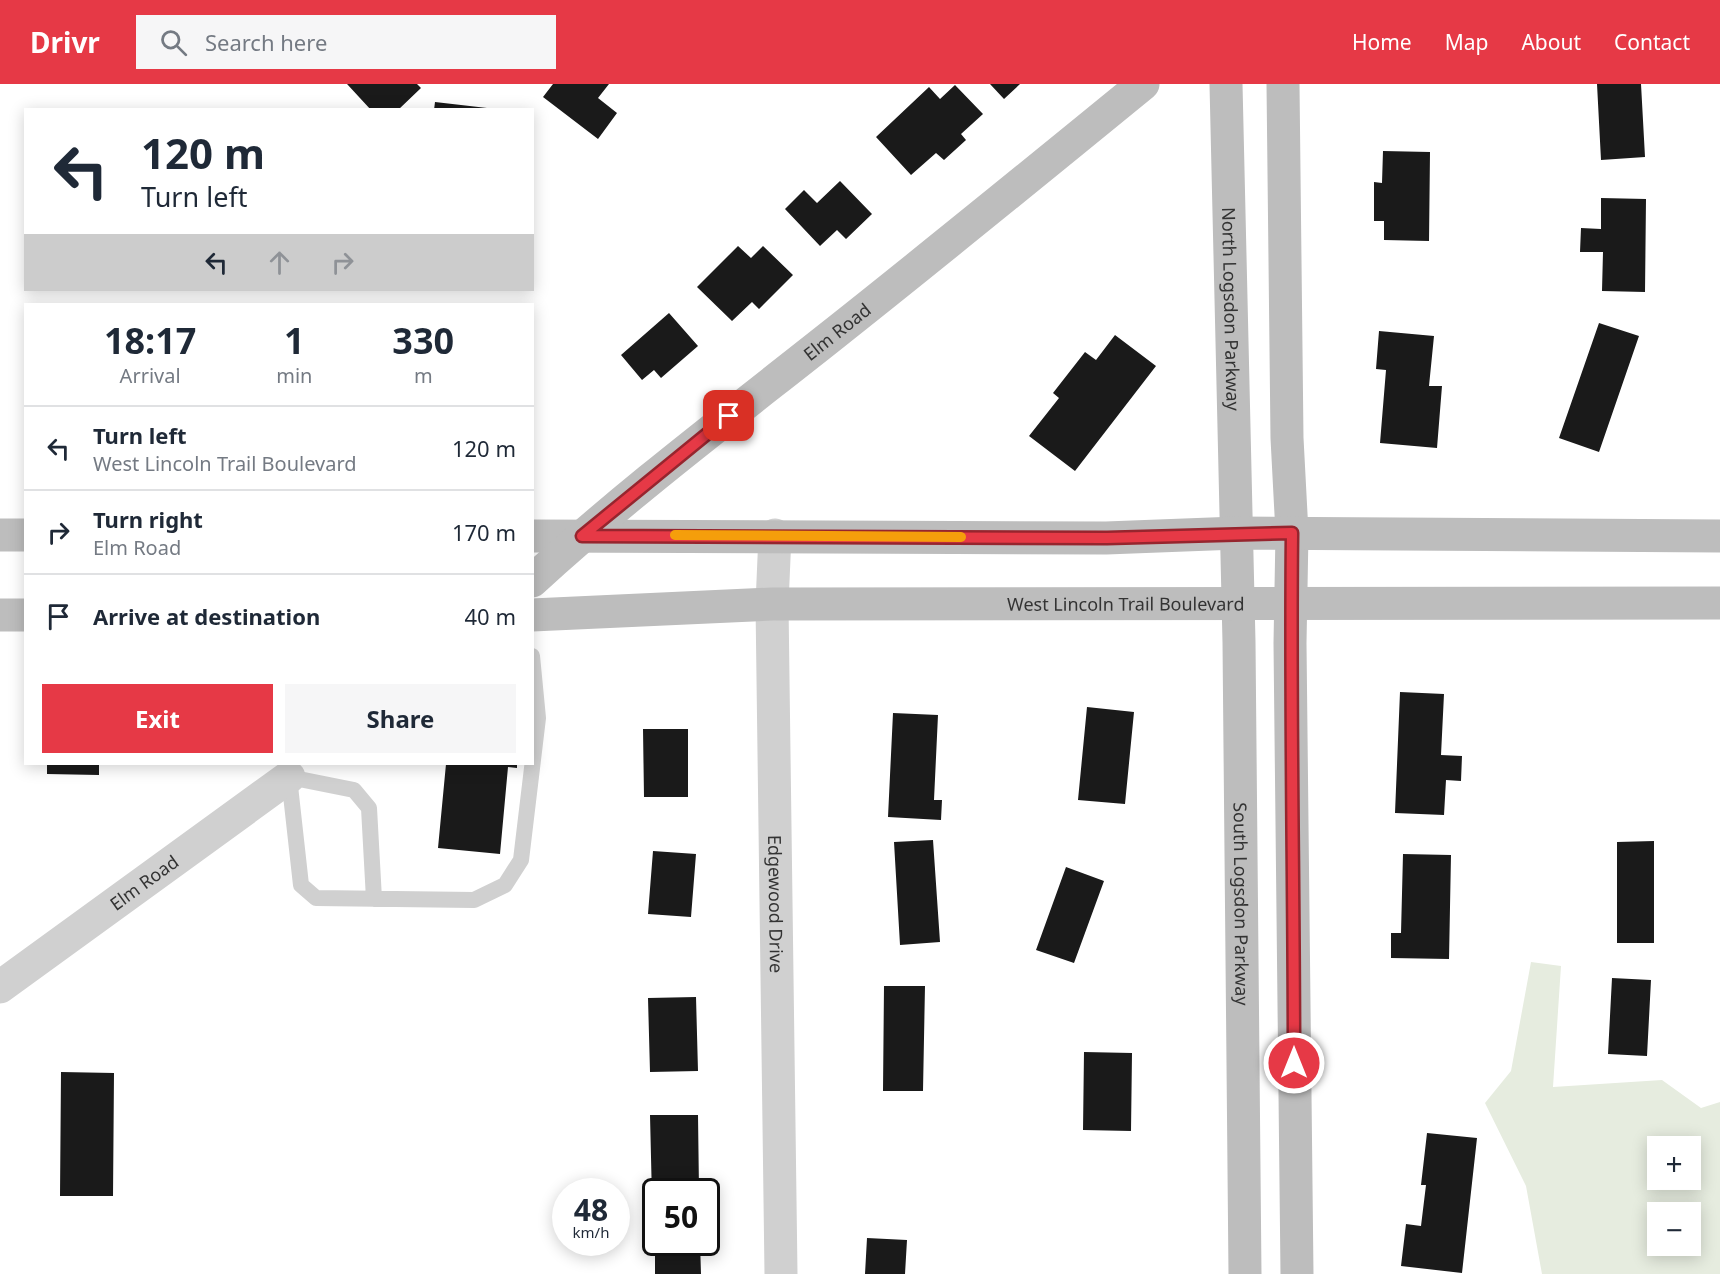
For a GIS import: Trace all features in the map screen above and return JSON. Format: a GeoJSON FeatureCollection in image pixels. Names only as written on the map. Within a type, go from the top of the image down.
{"type":"FeatureCollection","features":[{"type":"Feature","properties":{"kind":"main road","name":"Elm Road"},"geometry":{"type":"LineString","coordinates":[[534,580],[582,536],[959,235],[1143,84]]}},
{"type":"Feature","properties":{"kind":"main road","name":"North Logsdon Parkway"},"geometry":{"type":"LineString","coordinates":[[1226,84],[1237,533]]}},
{"type":"Feature","properties":{"kind":"main road"},"geometry":{"type":"LineString","coordinates":[[1283,84],[1287,438],[1292,533],[1298,1274]]}},
{"type":"Feature","properties":{"kind":"main road"},"geometry":{"type":"LineString","coordinates":[[534,536],[775,535],[1107,538],[1237,533],[1720,536]]}},
{"type":"Feature","properties":{"kind":"main road","name":"South Logsdon Parkway"},"geometry":{"type":"LineString","coordinates":[[1237,533],[1245,1274]]}},
{"type":"Feature","properties":{"kind":"main road"},"geometry":{"type":"LineString","coordinates":[[0,535],[24,535]]}},
{"type":"Feature","properties":{"kind":"main road","name":"West Lincoln Trail Boulevard"},"geometry":{"type":"LineString","coordinates":[[534,615],[772,604],[1720,603]]}},
{"type":"Feature","properties":{"kind":"main road"},"geometry":{"type":"LineString","coordinates":[[0,615],[24,615]]}},
{"type":"Feature","properties":{"kind":"street","name":"Edgewood Drive"},"geometry":{"type":"LineString","coordinates":[[775,535],[772,604],[781,1274]]}},
{"type":"Feature","properties":{"kind":"street","name":"Elm Road"},"geometry":{"type":"LineString","coordinates":[[0,987],[289,777]]}},
{"type":"Feature","properties":{"kind":"lane"},"geometry":{"type":"LineString","coordinates":[[534,677],[538,718],[534,756]]}},
{"type":"Feature","properties":{"kind":"lane"},"geometry":{"type":"LineString","coordinates":[[374,898],[369,808],[354,790],[289,777],[301,885],[316,898],[474,900],[505,885],[521,860],[533,765]]}},
{"type":"Feature","properties":{"kind":"shaded area"},"geometry":{"type":"Polygon","coordinates":[[[1531,962],[1561,966],[1553,1087],[1662,1080],[1701,1108],[1720,1102],[1720,1274],[1542,1274],[1526,1186],[1485,1103],[1511,1071],[1531,962]]]}},
{"type":"Feature","properties":{"kind":"building"},"geometry":{"type":"Polygon","coordinates":[[[347,84],[417,84],[421,88],[400,108],[369,108],[347,84]]]}},
{"type":"Feature","properties":{"kind":"building"},"geometry":{"type":"Polygon","coordinates":[[[553,84],[609,84],[598,98],[617,113],[598,139],[543,97],[553,84]]]}},
{"type":"Feature","properties":{"kind":"building"},"geometry":{"type":"Polygon","coordinates":[[[990,84],[1020,84],[1004,99],[990,84]]]}},
{"type":"Feature","properties":{"kind":"building"},"geometry":{"type":"Polygon","coordinates":[[[1597,84],[1641,84],[1645,157],[1601,160],[1597,84]]]}},
{"type":"Feature","properties":{"kind":"building"},"geometry":{"type":"Polygon","coordinates":[[[955,85],[983,114],[961,134],[966,140],[944,160],[936,153],[911,175],[876,137],[929,87],[940,99],[955,85]]]}},
{"type":"Feature","properties":{"kind":"building"},"geometry":{"type":"Polygon","coordinates":[[[435,102],[487,108],[434,108],[435,102]]]}},
{"type":"Feature","properties":{"kind":"building"},"geometry":{"type":"Polygon","coordinates":[[[1383,151],[1430,152],[1429,241],[1384,240],[1384,221],[1374,221],[1374,182],[1382,183],[1383,151]]]}},
{"type":"Feature","properties":{"kind":"building"},"geometry":{"type":"Polygon","coordinates":[[[840,181],[872,214],[846,239],[837,230],[820,246],[785,209],[804,190],[817,203],[840,181]]]}},
{"type":"Feature","properties":{"kind":"building"},"geometry":{"type":"Polygon","coordinates":[[[1601,198],[1646,199],[1645,292],[1602,291],[1603,252],[1580,252],[1581,228],[1601,229],[1601,198]]]}},
{"type":"Feature","properties":{"kind":"building"},"geometry":{"type":"Polygon","coordinates":[[[738,246],[751,258],[763,246],[793,275],[759,309],[752,302],[732,321],[697,287],[738,246]]]}},
{"type":"Feature","properties":{"kind":"building"},"geometry":{"type":"Polygon","coordinates":[[[669,313],[698,346],[661,378],[654,370],[642,380],[621,355],[669,313]]]}},
{"type":"Feature","properties":{"kind":"building"},"geometry":{"type":"Polygon","coordinates":[[[1599,323],[1639,336],[1599,452],[1559,438],[1599,323]]]}},
{"type":"Feature","properties":{"kind":"building"},"geometry":{"type":"Polygon","coordinates":[[[1379,331],[1434,336],[1429,386],[1442,386],[1437,448],[1380,443],[1386,370],[1376,369],[1379,331]]]}},
{"type":"Feature","properties":{"kind":"building"},"geometry":{"type":"Polygon","coordinates":[[[1115,335],[1156,366],[1075,471],[1029,436],[1059,398],[1053,393],[1085,352],[1096,360],[1115,335]]]}},
{"type":"Feature","properties":{"kind":"building"},"geometry":{"type":"Polygon","coordinates":[[[1400,692],[1444,694],[1441,755],[1462,756],[1461,781],[1446,780],[1444,815],[1395,813],[1400,692]]]}},
{"type":"Feature","properties":{"kind":"building"},"geometry":{"type":"Polygon","coordinates":[[[1087,707],[1134,712],[1125,804],[1078,800],[1087,707]]]}},
{"type":"Feature","properties":{"kind":"building"},"geometry":{"type":"Polygon","coordinates":[[[893,713],[938,715],[934,800],[942,800],[941,820],[888,817],[893,713]]]}},
{"type":"Feature","properties":{"kind":"building"},"geometry":{"type":"Polygon","coordinates":[[[643,729],[688,729],[688,797],[644,797],[643,729]]]}},
{"type":"Feature","properties":{"kind":"building"},"geometry":{"type":"Polygon","coordinates":[[[47,765],[99,765],[99,775],[47,774],[47,765]]]}},
{"type":"Feature","properties":{"kind":"building"},"geometry":{"type":"Polygon","coordinates":[[[446,765],[517,765],[517,768],[508,767],[500,854],[438,848],[446,765]]]}},
{"type":"Feature","properties":{"kind":"building"},"geometry":{"type":"Polygon","coordinates":[[[933,840],[940,942],[900,945],[894,842],[933,840]]]}},
{"type":"Feature","properties":{"kind":"building"},"geometry":{"type":"Polygon","coordinates":[[[1654,841],[1654,943],[1617,943],[1617,842],[1654,841]]]}},
{"type":"Feature","properties":{"kind":"building"},"geometry":{"type":"Polygon","coordinates":[[[653,851],[696,854],[691,917],[648,914],[653,851]]]}},
{"type":"Feature","properties":{"kind":"building"},"geometry":{"type":"Polygon","coordinates":[[[1403,854],[1451,855],[1449,959],[1391,958],[1391,933],[1401,933],[1403,854]]]}},
{"type":"Feature","properties":{"kind":"building"},"geometry":{"type":"Polygon","coordinates":[[[1066,867],[1104,881],[1074,963],[1036,950],[1066,867]]]}},
{"type":"Feature","properties":{"kind":"building"},"geometry":{"type":"Polygon","coordinates":[[[1612,978],[1651,980],[1647,1056],[1608,1054],[1612,978]]]}},
{"type":"Feature","properties":{"kind":"building"},"geometry":{"type":"Polygon","coordinates":[[[884,986],[925,986],[923,1091],[883,1091],[884,986]]]}},
{"type":"Feature","properties":{"kind":"building"},"geometry":{"type":"Polygon","coordinates":[[[696,997],[698,1071],[650,1072],[648,998],[696,997]]]}},
{"type":"Feature","properties":{"kind":"building"},"geometry":{"type":"Polygon","coordinates":[[[1084,1052],[1132,1053],[1131,1131],[1083,1130],[1084,1052]]]}},
{"type":"Feature","properties":{"kind":"building"},"geometry":{"type":"Polygon","coordinates":[[[61,1072],[114,1073],[113,1196],[60,1196],[61,1072]]]}},
{"type":"Feature","properties":{"kind":"building"},"geometry":{"type":"Polygon","coordinates":[[[650,1115],[698,1115],[699,1178],[652,1178],[650,1115]]]}},
{"type":"Feature","properties":{"kind":"building"},"geometry":{"type":"Polygon","coordinates":[[[1427,1133],[1477,1138],[1462,1273],[1401,1266],[1406,1224],[1421,1226],[1426,1185],[1421,1185],[1427,1133]]]}},
{"type":"Feature","properties":{"kind":"building"},"geometry":{"type":"Polygon","coordinates":[[[867,1238],[907,1240],[905,1274],[865,1274],[867,1238]]]}},
{"type":"Feature","properties":{"kind":"building"},"geometry":{"type":"Polygon","coordinates":[[[655,1256],[700,1256],[701,1274],[655,1274],[655,1256]]]}},
{"type":"Feature","properties":{"kind":"slow traffic"},"geometry":{"type":"LineString","coordinates":[[675,535],[961,537]]}},
{"type":"Feature","properties":{"kind":"route"},"geometry":{"type":"LineString","coordinates":[[729,416],[582,536],[1107,538],[1292,533],[1290,700],[1294,841],[1294,1063]]}}]}
